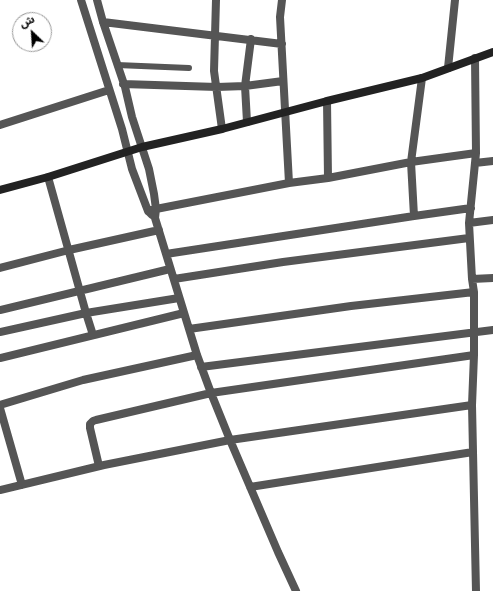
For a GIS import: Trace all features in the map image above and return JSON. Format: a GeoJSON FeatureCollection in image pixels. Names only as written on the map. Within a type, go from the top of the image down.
{"type":"FeatureCollection","features":[{"type":"Feature","properties":{"kind":"street"},"geometry":{"type":"LineString","coordinates":[[81,0],[122,129],[132,169],[155,218],[201,367],[230,440],[296,591]]}},
{"type":"Feature","properties":{"kind":"street"},"geometry":{"type":"LineString","coordinates":[[97,0],[132,117],[150,169],[154,194],[152,210]]}},
{"type":"Feature","properties":{"kind":"street"},"geometry":{"type":"LineString","coordinates":[[216,0],[214,71],[222,128]]}},
{"type":"Feature","properties":{"kind":"street"},"geometry":{"type":"LineString","coordinates":[[282,0],[280,17],[289,183]]}},
{"type":"Feature","properties":{"kind":"street"},"geometry":{"type":"LineString","coordinates":[[448,68],[455,0]]}},
{"type":"Feature","properties":{"kind":"street"},"geometry":{"type":"LineString","coordinates":[[103,22],[282,44]]}},
{"type":"Feature","properties":{"kind":"street"},"geometry":{"type":"LineString","coordinates":[[247,122],[246,86],[251,40]]}},
{"type":"Feature","properties":{"kind":"street"},"geometry":{"type":"LineString","coordinates":[[0,190],[48,177],[142,147],[422,78],[493,52]]}},
{"type":"Feature","properties":{"kind":"street"},"geometry":{"type":"LineString","coordinates":[[475,58],[476,154],[469,238],[474,292],[472,405],[476,591]]}},
{"type":"Feature","properties":{"kind":"street"},"geometry":{"type":"LineString","coordinates":[[414,216],[411,162],[422,78]]}},
{"type":"Feature","properties":{"kind":"street"},"geometry":{"type":"LineString","coordinates":[[123,84],[216,87],[246,86],[283,81]]}},
{"type":"Feature","properties":{"kind":"street"},"geometry":{"type":"LineString","coordinates":[[0,125],[109,90]]}},
{"type":"Feature","properties":{"kind":"street"},"geometry":{"type":"LineString","coordinates":[[327,101],[328,178]]}},
{"type":"Feature","properties":{"kind":"street"},"geometry":{"type":"LineString","coordinates":[[152,210],[289,183],[328,178],[411,162],[476,154]]}},
{"type":"Feature","properties":{"kind":"street"},"geometry":{"type":"LineString","coordinates":[[475,163],[493,161]]}},
{"type":"Feature","properties":{"kind":"street"},"geometry":{"type":"LineString","coordinates":[[48,177],[93,335]]}},
{"type":"Feature","properties":{"kind":"street"},"geometry":{"type":"LineString","coordinates":[[166,254],[471,208]]}},
{"type":"Feature","properties":{"kind":"street"},"geometry":{"type":"LineString","coordinates":[[469,224],[493,220]]}},
{"type":"Feature","properties":{"kind":"street"},"geometry":{"type":"LineString","coordinates":[[0,268],[69,250],[159,230]]}},
{"type":"Feature","properties":{"kind":"street"},"geometry":{"type":"LineString","coordinates":[[174,279],[283,262],[469,238]]}},
{"type":"Feature","properties":{"kind":"street"},"geometry":{"type":"LineString","coordinates":[[0,310],[170,269]]}},
{"type":"Feature","properties":{"kind":"street"},"geometry":{"type":"LineString","coordinates":[[472,280],[493,278]]}},
{"type":"Feature","properties":{"kind":"street"},"geometry":{"type":"LineString","coordinates":[[189,330],[351,306],[474,292]]}},
{"type":"Feature","properties":{"kind":"street"},"geometry":{"type":"LineString","coordinates":[[0,332],[86,313],[180,298]]}},
{"type":"Feature","properties":{"kind":"street"},"geometry":{"type":"LineString","coordinates":[[0,358],[184,313]]}},
{"type":"Feature","properties":{"kind":"street"},"geometry":{"type":"LineString","coordinates":[[201,367],[493,330]]}},
{"type":"Feature","properties":{"kind":"street"},"geometry":{"type":"LineString","coordinates":[[22,485],[0,407],[83,380],[197,355]]}},
{"type":"Feature","properties":{"kind":"street"},"geometry":{"type":"LineString","coordinates":[[99,466],[90,428],[90,424],[93,421],[211,393],[474,355]]}},
{"type":"Feature","properties":{"kind":"street"},"geometry":{"type":"LineString","coordinates":[[0,490],[99,466],[230,440],[472,405]]}},
{"type":"Feature","properties":{"kind":"street"},"geometry":{"type":"LineString","coordinates":[[250,487],[473,452]]}},
{"type":"Feature","properties":{"kind":"lane"},"geometry":{"type":"LineString","coordinates":[[117,65],[188,68]]}}]}
